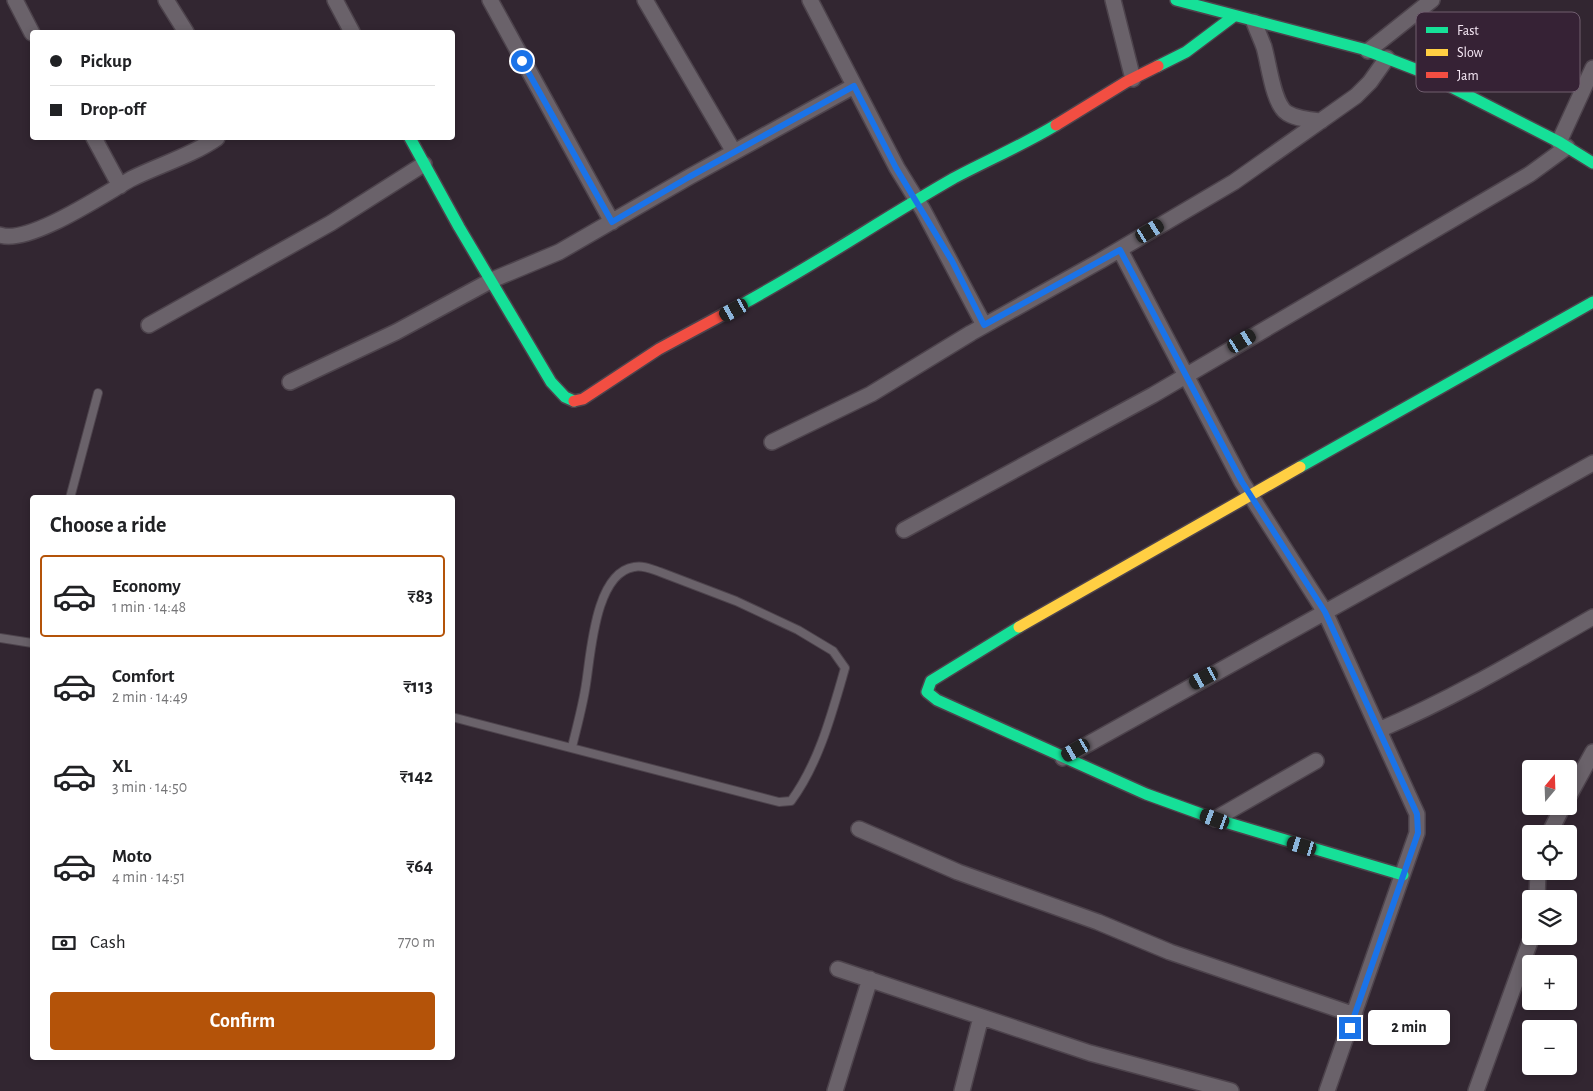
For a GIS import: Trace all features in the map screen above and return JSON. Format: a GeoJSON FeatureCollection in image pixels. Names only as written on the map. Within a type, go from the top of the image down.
{"type":"FeatureCollection","features":[{"type":"Feature","properties":{"kind":"street"},"geometry":{"type":"LineString","coordinates":[[15,0],[30,30]]}},
{"type":"Feature","properties":{"kind":"street"},"geometry":{"type":"LineString","coordinates":[[166,0],[185,30]]}},
{"type":"Feature","properties":{"kind":"street"},"geometry":{"type":"LineString","coordinates":[[335,0],[351,30]]}},
{"type":"Feature","properties":{"kind":"street"},"geometry":{"type":"LineString","coordinates":[[490,0],[612,222]]}},
{"type":"Feature","properties":{"kind":"street"},"geometry":{"type":"LineString","coordinates":[[646,0],[734,152]]}},
{"type":"Feature","properties":{"kind":"street"},"geometry":{"type":"LineString","coordinates":[[810,0],[896,168],[918,201],[984,325]]}},
{"type":"Feature","properties":{"kind":"street"},"geometry":{"type":"LineString","coordinates":[[1113,0],[1133,79]]}},
{"type":"Feature","properties":{"kind":"street"},"geometry":{"type":"LineString","coordinates":[[1176,0],[1196,2],[1254,22],[1368,51],[1416,69]]}},
{"type":"Feature","properties":{"kind":"street"},"geometry":{"type":"LineString","coordinates":[[1417,12],[1432,0]]}},
{"type":"Feature","properties":{"kind":"street"},"geometry":{"type":"LineString","coordinates":[[1368,51],[1416,13]]}},
{"type":"Feature","properties":{"kind":"street"},"geometry":{"type":"LineString","coordinates":[[411,140],[480,264],[492,280],[551,382],[565,398],[575,401],[583,399],[660,349],[778,286],[955,178],[1030,141],[1133,79],[1186,52],[1234,16]]}},
{"type":"Feature","properties":{"kind":"street"},"geometry":{"type":"LineString","coordinates":[[1254,22],[1264,46],[1274,90],[1286,113],[1297,117],[1321,120]]}},
{"type":"Feature","properties":{"kind":"street"},"geometry":{"type":"LineString","coordinates":[[772,442],[871,394],[984,325],[1120,250],[1234,182],[1321,120],[1370,82],[1387,58]]}},
{"type":"Feature","properties":{"kind":"street"},"geometry":{"type":"LineString","coordinates":[[904,530],[1073,440],[1504,190],[1563,145],[1593,68]]}},
{"type":"Feature","properties":{"kind":"street"},"geometry":{"type":"LineString","coordinates":[[290,382],[396,332],[492,280],[559,252],[854,86]]}},
{"type":"Feature","properties":{"kind":"street"},"geometry":{"type":"LineString","coordinates":[[1461,92],[1563,145],[1593,163]]}},
{"type":"Feature","properties":{"kind":"street"},"geometry":{"type":"LineString","coordinates":[[95,140],[120,186]]}},
{"type":"Feature","properties":{"kind":"street"},"geometry":{"type":"LineString","coordinates":[[0,235],[5,237],[32,232],[81,209],[120,186],[213,140]]}},
{"type":"Feature","properties":{"kind":"street"},"geometry":{"type":"LineString","coordinates":[[149,325],[331,223],[424,164]]}},
{"type":"Feature","properties":{"kind":"street"},"geometry":{"type":"LineString","coordinates":[[1120,250],[1242,482],[1325,612],[1417,814],[1418,833],[1327,1091]]}},
{"type":"Feature","properties":{"kind":"street"},"geometry":{"type":"LineString","coordinates":[[1403,875],[1215,819],[1146,794],[937,700],[927,692],[930,682],[1043,612],[1093,586],[1251,494],[1593,302]]}},
{"type":"Feature","properties":{"kind":"street"},"geometry":{"type":"LineString","coordinates":[[1063,758],[1593,463]]}},
{"type":"Feature","properties":{"kind":"street"},"geometry":{"type":"LineString","coordinates":[[1379,730],[1418,713],[1468,687],[1593,617]]}},
{"type":"Feature","properties":{"kind":"street"},"geometry":{"type":"LineString","coordinates":[[1578,780],[1593,752]]}},
{"type":"Feature","properties":{"kind":"street"},"geometry":{"type":"LineString","coordinates":[[1215,819],[1316,761]]}},
{"type":"Feature","properties":{"kind":"street"},"geometry":{"type":"LineString","coordinates":[[859,829],[958,872],[1098,922],[1170,952],[1355,1014]]}},
{"type":"Feature","properties":{"kind":"street"},"geometry":{"type":"LineString","coordinates":[[1476,1091],[1529,945]]}},
{"type":"Feature","properties":{"kind":"street"},"geometry":{"type":"LineString","coordinates":[[838,969],[1098,1055],[1231,1091]]}},
{"type":"Feature","properties":{"kind":"street"},"geometry":{"type":"LineString","coordinates":[[835,1091],[870,979]]}},
{"type":"Feature","properties":{"kind":"street"},"geometry":{"type":"LineString","coordinates":[[962,1091],[981,1017]]}},
{"type":"Feature","properties":{"kind":"lane"},"geometry":{"type":"LineString","coordinates":[[71,495],[98,393]]}},
{"type":"Feature","properties":{"kind":"lane"},"geometry":{"type":"LineString","coordinates":[[455,718],[779,802],[791,801],[800,789],[815,756],[832,714],[845,668],[833,651],[770,616],[644,566],[632,567],[613,581],[600,607],[586,688],[572,747]]}},
{"type":"Feature","properties":{"kind":"lane"},"geometry":{"type":"LineString","coordinates":[[0,638],[30,643]]}},
{"type":"Feature","properties":{"kind":"traffic: fast"},"geometry":{"type":"LineString","coordinates":[[1176,0],[1363,49],[1416,69]]}},
{"type":"Feature","properties":{"kind":"traffic: fast"},"geometry":{"type":"LineString","coordinates":[[1158,66],[1186,52],[1234,16]]}},
{"type":"Feature","properties":{"kind":"traffic: fast"},"geometry":{"type":"LineString","coordinates":[[1461,92],[1559,142],[1593,163]]}},
{"type":"Feature","properties":{"kind":"traffic: fast"},"geometry":{"type":"LineString","coordinates":[[724,314],[782,282],[954,178],[1056,125]]}},
{"type":"Feature","properties":{"kind":"traffic: fast"},"geometry":{"type":"LineString","coordinates":[[411,140],[459,227],[551,382],[565,397],[574,401]]}},
{"type":"Feature","properties":{"kind":"traffic: fast"},"geometry":{"type":"LineString","coordinates":[[1300,467],[1593,302]]}},
{"type":"Feature","properties":{"kind":"traffic: fast"},"geometry":{"type":"LineString","coordinates":[[1019,627],[931,681],[927,692],[937,700],[1146,794],[1215,819],[1403,875]]}},
{"type":"Feature","properties":{"kind":"traffic: slow"},"geometry":{"type":"LineString","coordinates":[[1019,627],[1300,467]]}},
{"type":"Feature","properties":{"kind":"traffic: jam"},"geometry":{"type":"LineString","coordinates":[[1056,125],[1126,82],[1158,66]]}},
{"type":"Feature","properties":{"kind":"traffic: jam"},"geometry":{"type":"LineString","coordinates":[[574,401],[583,399],[659,349],[724,314]]}},
{"type":"Feature","properties":{"kind":"route"},"geometry":{"type":"LineString","coordinates":[[522,61],[612,222],[689,177],[854,86],[896,168],[952,261],[984,325],[1120,250],[1242,482],[1325,612],[1417,814],[1418,833],[1350,1028]]}}]}
